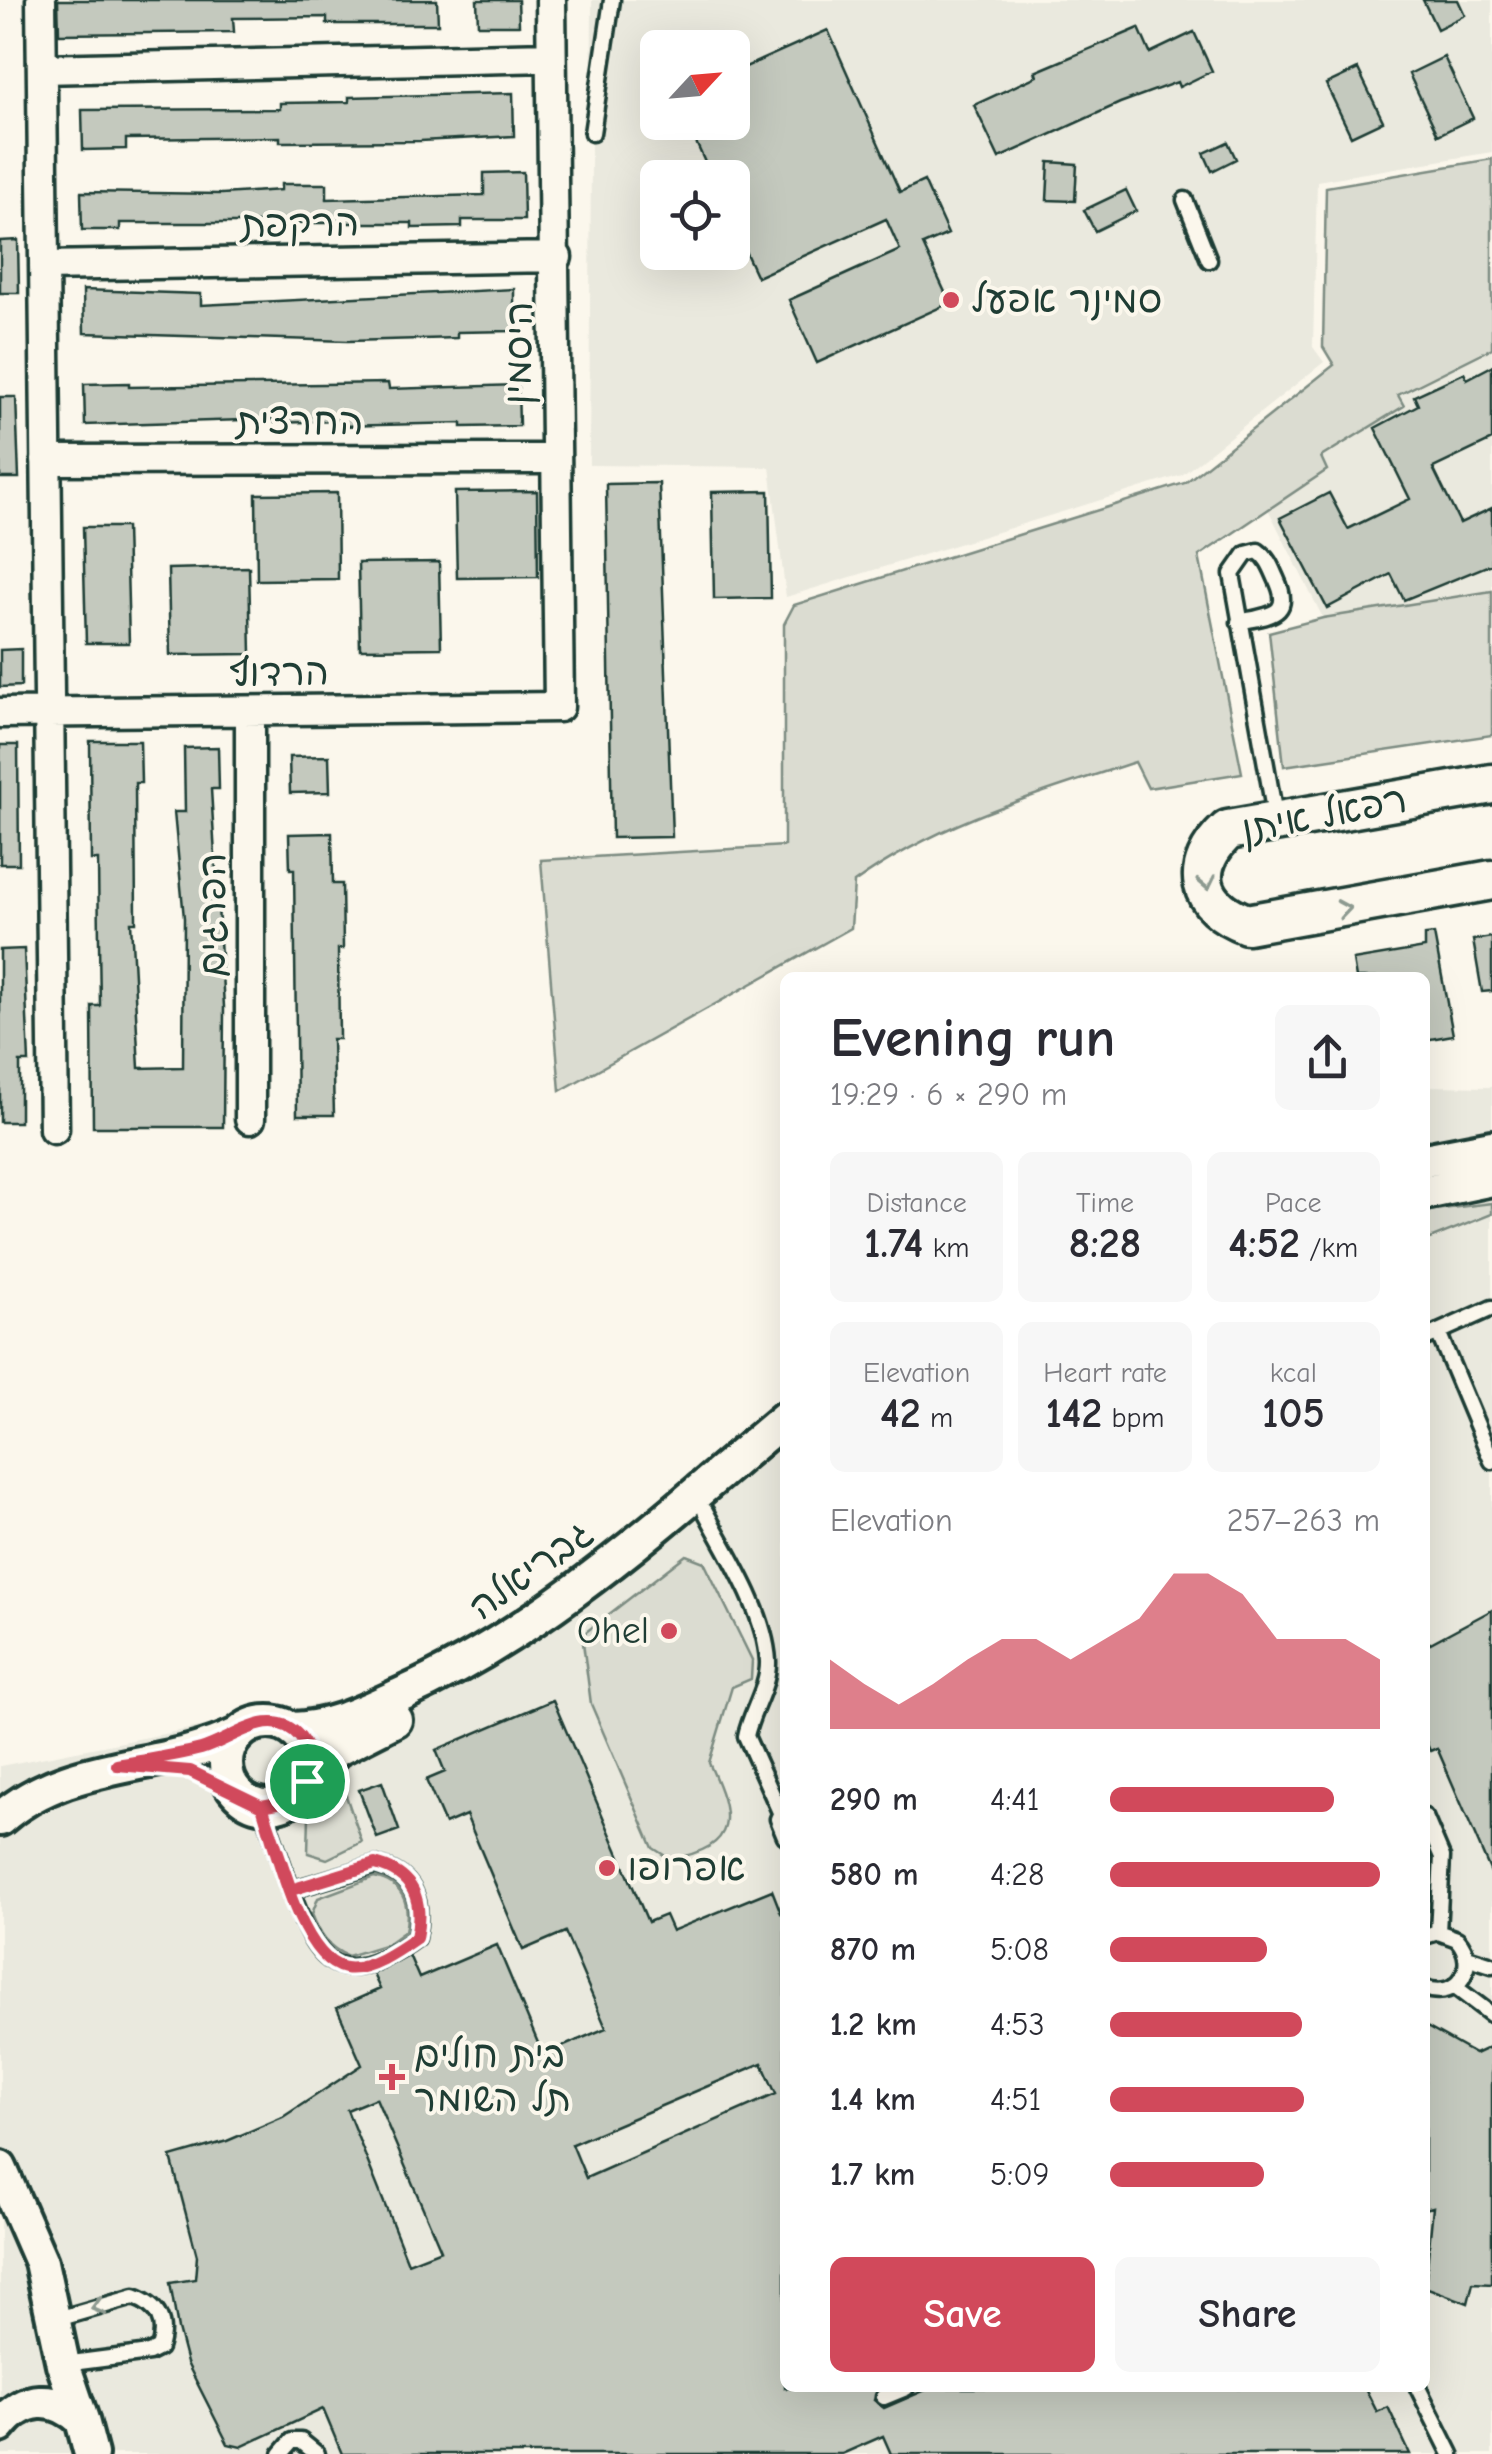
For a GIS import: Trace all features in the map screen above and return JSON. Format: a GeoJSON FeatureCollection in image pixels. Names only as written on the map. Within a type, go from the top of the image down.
{"type":"FeatureCollection","features":[{"type":"Feature","properties":{"kind":"main road","name":"רפאל איתן"},"geometry":{"type":"LineString","coordinates":[[1492,784],[1228,830],[1210,847],[1202,871],[1207,896],[1223,915],[1248,924],[1492,880]]}},
{"type":"Feature","properties":{"kind":"street"},"geometry":{"type":"LineString","coordinates":[[41,0],[54,1129]]}},
{"type":"Feature","properties":{"kind":"street","name":"היסמין"},"geometry":{"type":"LineString","coordinates":[[552,0],[559,708]]}},
{"type":"Feature","properties":{"kind":"street"},"geometry":{"type":"LineString","coordinates":[[42,69],[551,57]]}},
{"type":"Feature","properties":{"kind":"street","name":"הרקפת"},"geometry":{"type":"LineString","coordinates":[[44,266],[557,257]]}},
{"type":"Feature","properties":{"kind":"street","name":"החרצית"},"geometry":{"type":"LineString","coordinates":[[46,460],[555,459]]}},
{"type":"Feature","properties":{"kind":"street","name":"הרדוף"},"geometry":{"type":"LineString","coordinates":[[0,714],[559,708]]}},
{"type":"Feature","properties":{"kind":"street","name":"הפרגים"},"geometry":{"type":"LineString","coordinates":[[250,711],[250,1119]]}},
{"type":"Feature","properties":{"kind":"street"},"geometry":{"type":"LineString","coordinates":[[1430,1159],[1492,1147]]}},
{"type":"Feature","properties":{"kind":"street"},"geometry":{"type":"LineString","coordinates":[[1430,1191],[1492,1179]]}},
{"type":"Feature","properties":{"kind":"street","name":"גבריאלה"},"geometry":{"type":"LineString","coordinates":[[292,1729],[312,1728],[366,1711],[493,1648],[606,1568],[780,1422]]}},
{"type":"Feature","properties":{"kind":"street","name":"גבריאלה"},"geometry":{"type":"LineString","coordinates":[[307,1781],[336,1750],[458,1691],[552,1634],[780,1449]]}},
{"type":"Feature","properties":{"kind":"street"},"geometry":{"type":"LineString","coordinates":[[0,1819],[62,1780],[117,1765],[199,1750],[265,1722],[292,1729],[309,1753],[307,1781],[288,1801],[255,1803],[190,1771],[117,1765]]}},
{"type":"Feature","properties":{"kind":"street"},"geometry":{"type":"LineString","coordinates":[[239,1734],[227,1756],[227,1769],[238,1793],[255,1803]]}},
{"type":"Feature","properties":{"kind":"street"},"geometry":{"type":"LineString","coordinates":[[0,2168],[41,2262],[63,2364],[90,2444]]}},
{"type":"Feature","properties":{"kind":"street"},"geometry":{"type":"LineString","coordinates":[[12,2415],[43,2379],[55,2325]]}},
{"type":"Feature","properties":{"kind":"street"},"geometry":{"type":"LineString","coordinates":[[12,2415],[56,2402],[90,2444]]}},
{"type":"Feature","properties":{"kind":"lane"},"geometry":{"type":"LineString","coordinates":[[592,133],[612,0]]}},
{"type":"Feature","properties":{"kind":"lane"},"geometry":{"type":"LineString","coordinates":[[1185,200],[1210,260]]}},
{"type":"Feature","properties":{"kind":"lane"},"geometry":{"type":"LineString","coordinates":[[1240,622],[1274,614],[1283,605],[1285,596],[1266,557],[1258,550],[1246,554],[1232,574],[1240,622],[1276,821]]}},
{"type":"Feature","properties":{"kind":"lane"},"geometry":{"type":"LineString","coordinates":[[1492,1308],[1432,1335],[1492,1461]]}},
{"type":"Feature","properties":{"kind":"lane"},"geometry":{"type":"LineString","coordinates":[[705,1512],[732,1564],[763,1642],[766,1674],[746,1736],[780,1805]]}},
{"type":"Feature","properties":{"kind":"lane"},"geometry":{"type":"LineString","coordinates":[[255,1803],[308,1939],[327,1960],[348,1969],[392,1955],[416,1938],[419,1896],[406,1878],[388,1868],[375,1864],[291,1890]]}},
{"type":"Feature","properties":{"kind":"lane"},"geometry":{"type":"LineString","coordinates":[[1430,1828],[1442,1857],[1432,1934],[1457,1939],[1467,1957],[1467,1971],[1455,1987],[1444,1991],[1430,1989]]}},
{"type":"Feature","properties":{"kind":"lane"},"geometry":{"type":"LineString","coordinates":[[1467,1957],[1492,1965]]}},
{"type":"Feature","properties":{"kind":"lane"},"geometry":{"type":"LineString","coordinates":[[1455,1987],[1492,2015]]}},
{"type":"Feature","properties":{"kind":"lane"},"geometry":{"type":"LineString","coordinates":[[55,2325],[134,2297],[147,2302],[161,2319],[158,2348],[150,2353],[63,2364]]}},
{"type":"Feature","properties":{"kind":"lane"},"geometry":{"type":"LineString","coordinates":[[884,2397],[896,2392]]}},
{"type":"Feature","properties":{"kind":"lane"},"geometry":{"type":"LineString","coordinates":[[1420,2392],[1452,2454]]}},
{"type":"Feature","properties":{"kind":"lane"},"geometry":{"type":"LineString","coordinates":[[281,2454],[292,2442],[301,2441],[317,2454]]}},
{"type":"Feature","properties":{"kind":"shaded area","name":"סמינר אפעל"},"geometry":{"type":"Polygon","coordinates":[[[592,0],[1492,0],[1492,152],[1317,181],[1313,347],[1324,362],[1182,475],[786,597],[770,467],[589,465],[592,0]]]}},
{"type":"Feature","properties":{"kind":"shaded area"},"geometry":{"type":"Polygon","coordinates":[[[1492,159],[1492,348],[1398,395],[1404,406],[1321,457],[1327,470],[1199,556],[1242,773],[1148,788],[1135,762],[954,826],[854,883],[851,928],[560,1091],[541,860],[784,846],[784,624],[794,605],[1185,483],[1334,365],[1323,347],[1326,187],[1492,159]]]}},
{"type":"Feature","properties":{"kind":"shaded area"},"geometry":{"type":"Polygon","coordinates":[[[1492,348],[1492,591],[1323,618],[1268,509],[1327,470],[1321,458],[1403,407],[1398,395],[1492,348]]]}},
{"type":"Feature","properties":{"kind":"shaded area"},"geometry":{"type":"Polygon","coordinates":[[[1492,591],[1492,735],[1284,766],[1269,632],[1323,618],[1492,591]]]}},
{"type":"Feature","properties":{"kind":"shaded area","name":"בית חולים תל השומר"},"geometry":{"type":"Polygon","coordinates":[[[1430,1086],[1492,1087],[1492,2454],[0,2454],[0,1766],[353,1697],[488,1632],[780,1416],[780,2392],[1430,2392],[1430,1086]]]}},
{"type":"Feature","properties":{"kind":"shaded area"},"geometry":{"type":"Polygon","coordinates":[[[1492,1203],[1492,1214],[1430,1239],[1430,1210],[1492,1203]]]}},
{"type":"Feature","properties":{"kind":"shaded area"},"geometry":{"type":"Polygon","coordinates":[[[686,1555],[704,1562],[752,1660],[751,1679],[732,1687],[709,1763],[723,1798],[725,1826],[709,1846],[670,1859],[653,1848],[591,1704],[582,1635],[686,1555]]]}},
{"type":"Feature","properties":{"kind":"shaded area"},"geometry":{"type":"Polygon","coordinates":[[[344,1790],[362,1842],[327,1859],[308,1853],[309,1814],[325,1798],[344,1790]]]}},
{"type":"Feature","properties":{"kind":"shaded area"},"geometry":{"type":"Polygon","coordinates":[[[374,1877],[392,1884],[403,1896],[407,1912],[405,1931],[387,1944],[348,1956],[326,1940],[312,1914],[318,1898],[374,1877]]]}},
{"type":"Feature","properties":{"kind":"building"},"geometry":{"type":"Polygon","coordinates":[[[58,0],[437,0],[438,24],[327,24],[327,17],[233,18],[234,32],[59,34],[58,0]]]}},
{"type":"Feature","properties":{"kind":"building"},"geometry":{"type":"Polygon","coordinates":[[[477,0],[518,0],[519,25],[478,25],[477,0]]]}},
{"type":"Feature","properties":{"kind":"building"},"geometry":{"type":"Polygon","coordinates":[[[1423,0],[1458,0],[1465,15],[1437,29],[1423,0]]]}},
{"type":"Feature","properties":{"kind":"building"},"geometry":{"type":"Polygon","coordinates":[[[1139,28],[1150,53],[1194,32],[1212,71],[1179,87],[1177,82],[1120,103],[999,158],[974,105],[1037,76],[1035,72],[1139,28]]]}},
{"type":"Feature","properties":{"kind":"building"},"geometry":{"type":"Polygon","coordinates":[[[828,30],[900,192],[924,181],[948,234],[923,245],[950,303],[817,363],[789,300],[900,250],[886,219],[757,277],[750,262],[750,160],[704,160],[695,140],[750,140],[750,65],[828,30]]]}},
{"type":"Feature","properties":{"kind":"building"},"geometry":{"type":"Polygon","coordinates":[[[1444,57],[1473,118],[1438,135],[1409,74],[1444,57]]]}},
{"type":"Feature","properties":{"kind":"building"},"geometry":{"type":"Polygon","coordinates":[[[1358,69],[1383,121],[1351,136],[1326,84],[1358,69]]]}},
{"type":"Feature","properties":{"kind":"building"},"geometry":{"type":"Polygon","coordinates":[[[513,93],[514,136],[420,141],[280,142],[280,137],[126,139],[126,149],[83,150],[82,110],[280,109],[280,103],[349,102],[349,97],[513,93]]]}},
{"type":"Feature","properties":{"kind":"building"},"geometry":{"type":"Polygon","coordinates":[[[1228,142],[1236,159],[1212,171],[1204,153],[1228,142]]]}},
{"type":"Feature","properties":{"kind":"building"},"geometry":{"type":"Polygon","coordinates":[[[1049,162],[1077,164],[1075,201],[1047,200],[1049,162]]]}},
{"type":"Feature","properties":{"kind":"building"},"geometry":{"type":"Polygon","coordinates":[[[523,172],[524,220],[462,220],[462,227],[412,228],[412,223],[120,223],[120,230],[82,230],[81,192],[222,194],[281,190],[281,184],[327,184],[327,199],[484,195],[484,173],[523,172]]]}},
{"type":"Feature","properties":{"kind":"building"},"geometry":{"type":"Polygon","coordinates":[[[1126,190],[1136,211],[1095,231],[1084,210],[1126,190]]]}},
{"type":"Feature","properties":{"kind":"building"},"geometry":{"type":"Polygon","coordinates":[[[18,240],[19,293],[0,293],[0,241],[18,240]]]}},
{"type":"Feature","properties":{"kind":"building"},"geometry":{"type":"Polygon","coordinates":[[[514,289],[514,331],[457,332],[457,338],[348,341],[84,333],[83,290],[201,294],[201,305],[514,289]]]}},
{"type":"Feature","properties":{"kind":"building"},"geometry":{"type":"Polygon","coordinates":[[[1492,366],[1492,440],[1433,468],[1460,523],[1492,508],[1492,564],[1404,600],[1391,574],[1327,608],[1280,518],[1329,493],[1348,529],[1410,499],[1375,428],[1418,405],[1414,396],[1464,373],[1467,379],[1492,366]]]}},
{"type":"Feature","properties":{"kind":"building"},"geometry":{"type":"Polygon","coordinates":[[[129,383],[129,387],[388,383],[389,389],[518,385],[519,426],[340,426],[340,421],[275,423],[275,419],[85,425],[84,384],[129,383]]]}},
{"type":"Feature","properties":{"kind":"building"},"geometry":{"type":"Polygon","coordinates":[[[0,397],[16,397],[19,478],[0,478],[0,397]]]}},
{"type":"Feature","properties":{"kind":"building"},"geometry":{"type":"Polygon","coordinates":[[[659,483],[672,837],[612,838],[606,484],[659,483]]]}},
{"type":"Feature","properties":{"kind":"building"},"geometry":{"type":"Polygon","coordinates":[[[537,491],[538,577],[457,578],[455,492],[537,491]]]}},
{"type":"Feature","properties":{"kind":"building"},"geometry":{"type":"Polygon","coordinates":[[[769,491],[771,598],[714,599],[712,492],[769,491]]]}},
{"type":"Feature","properties":{"kind":"building"},"geometry":{"type":"Polygon","coordinates":[[[337,493],[338,579],[257,580],[256,494],[337,493]]]}},
{"type":"Feature","properties":{"kind":"building"},"geometry":{"type":"Polygon","coordinates":[[[83,527],[126,527],[129,643],[86,643],[83,527]]]}},
{"type":"Feature","properties":{"kind":"building"},"geometry":{"type":"Polygon","coordinates":[[[439,562],[441,648],[360,649],[358,563],[439,562]]]}},
{"type":"Feature","properties":{"kind":"building"},"geometry":{"type":"Polygon","coordinates":[[[249,567],[251,654],[170,655],[168,569],[249,567]]]}},
{"type":"Feature","properties":{"kind":"building"},"geometry":{"type":"Polygon","coordinates":[[[21,649],[21,686],[0,687],[0,650],[21,649]]]}},
{"type":"Feature","properties":{"kind":"building"},"geometry":{"type":"Polygon","coordinates":[[[90,741],[140,741],[141,783],[135,783],[136,922],[131,922],[139,1068],[183,1067],[184,918],[174,812],[185,812],[184,748],[218,747],[219,789],[211,789],[224,1007],[223,1127],[93,1127],[92,1006],[100,1006],[98,860],[91,860],[90,741]]]}},
{"type":"Feature","properties":{"kind":"building"},"geometry":{"type":"Polygon","coordinates":[[[0,745],[18,745],[19,864],[0,864],[0,745]]]}},
{"type":"Feature","properties":{"kind":"building"},"geometry":{"type":"Polygon","coordinates":[[[329,756],[330,792],[290,793],[289,757],[329,756]]]}},
{"type":"Feature","properties":{"kind":"building"},"geometry":{"type":"Polygon","coordinates":[[[332,833],[333,884],[342,884],[343,949],[338,949],[339,1039],[332,1039],[334,1115],[297,1115],[294,869],[290,869],[289,834],[332,833]]]}},
{"type":"Feature","properties":{"kind":"building"},"geometry":{"type":"Polygon","coordinates":[[[1434,934],[1453,1035],[1430,1039],[1430,972],[1355,972],[1353,960],[1425,948],[1425,935],[1434,934]]]}},
{"type":"Feature","properties":{"kind":"building"},"geometry":{"type":"Polygon","coordinates":[[[1492,937],[1492,991],[1482,992],[1473,940],[1492,937]]]}},
{"type":"Feature","properties":{"kind":"building"},"geometry":{"type":"Polygon","coordinates":[[[24,949],[29,1062],[20,1062],[20,1122],[0,1122],[0,950],[24,949]]]}},
{"type":"Feature","properties":{"kind":"building"},"geometry":{"type":"Polygon","coordinates":[[[1492,1610],[1492,1875],[1437,1748],[1430,1751],[1430,1643],[1492,1610]]]}},
{"type":"Feature","properties":{"kind":"building"},"geometry":{"type":"Polygon","coordinates":[[[553,1700],[648,1922],[665,1915],[672,1931],[772,1890],[780,1910],[780,2392],[877,2392],[874,2400],[884,2408],[921,2392],[1367,2392],[1377,2412],[1388,2407],[1410,2454],[891,2454],[883,2436],[842,2454],[342,2454],[323,2409],[241,2447],[228,2444],[187,2363],[178,2329],[170,2283],[195,2279],[197,2256],[171,2157],[227,2141],[283,2117],[362,2065],[337,2008],[380,1989],[373,1974],[409,1955],[419,1978],[497,1945],[543,2055],[606,2028],[565,1932],[523,1950],[466,1815],[445,1824],[426,1780],[445,1772],[436,1750],[553,1700]],[[762,2063],[572,2144],[586,2178],[776,2094],[762,2063]],[[376,2098],[347,2110],[408,2263],[441,2250],[376,2098]]]}},
{"type":"Feature","properties":{"kind":"building"},"geometry":{"type":"Polygon","coordinates":[[[382,1782],[399,1830],[377,1838],[359,1790],[382,1782]]]}},
{"type":"Feature","properties":{"kind":"building"},"geometry":{"type":"Polygon","coordinates":[[[1430,2029],[1475,2054],[1492,2046],[1492,2284],[1473,2283],[1468,2303],[1430,2289],[1433,2207],[1430,2208],[1430,2029]]]}},
{"type":"Feature","properties":{"kind":"place","name":"סמינר אפעל"},"geometry":{"type":"Point","coordinates":[951,300]}},
{"type":"Feature","properties":{"kind":"place","name":"Ohel"},"geometry":{"type":"Point","coordinates":[669,1631]}},
{"type":"Feature","properties":{"kind":"place","name":"אפרופו"},"geometry":{"type":"Point","coordinates":[607,1868]}},
{"type":"Feature","properties":{"kind":"place","name":"בית חולים תל השומר"},"geometry":{"type":"Point","coordinates":[392,2077]}},
{"type":"Feature","properties":{"kind":"route"},"geometry":{"type":"LineString","coordinates":[[307,1781],[288,1801],[262,1806],[291,1890],[354,1869],[375,1864],[406,1878],[419,1896],[421,1916],[416,1938],[392,1955],[348,1969],[327,1960],[308,1939],[297,1907],[262,1806],[190,1771],[117,1765],[199,1750],[265,1722],[292,1729],[302,1740],[309,1753],[307,1781]]}}]}
